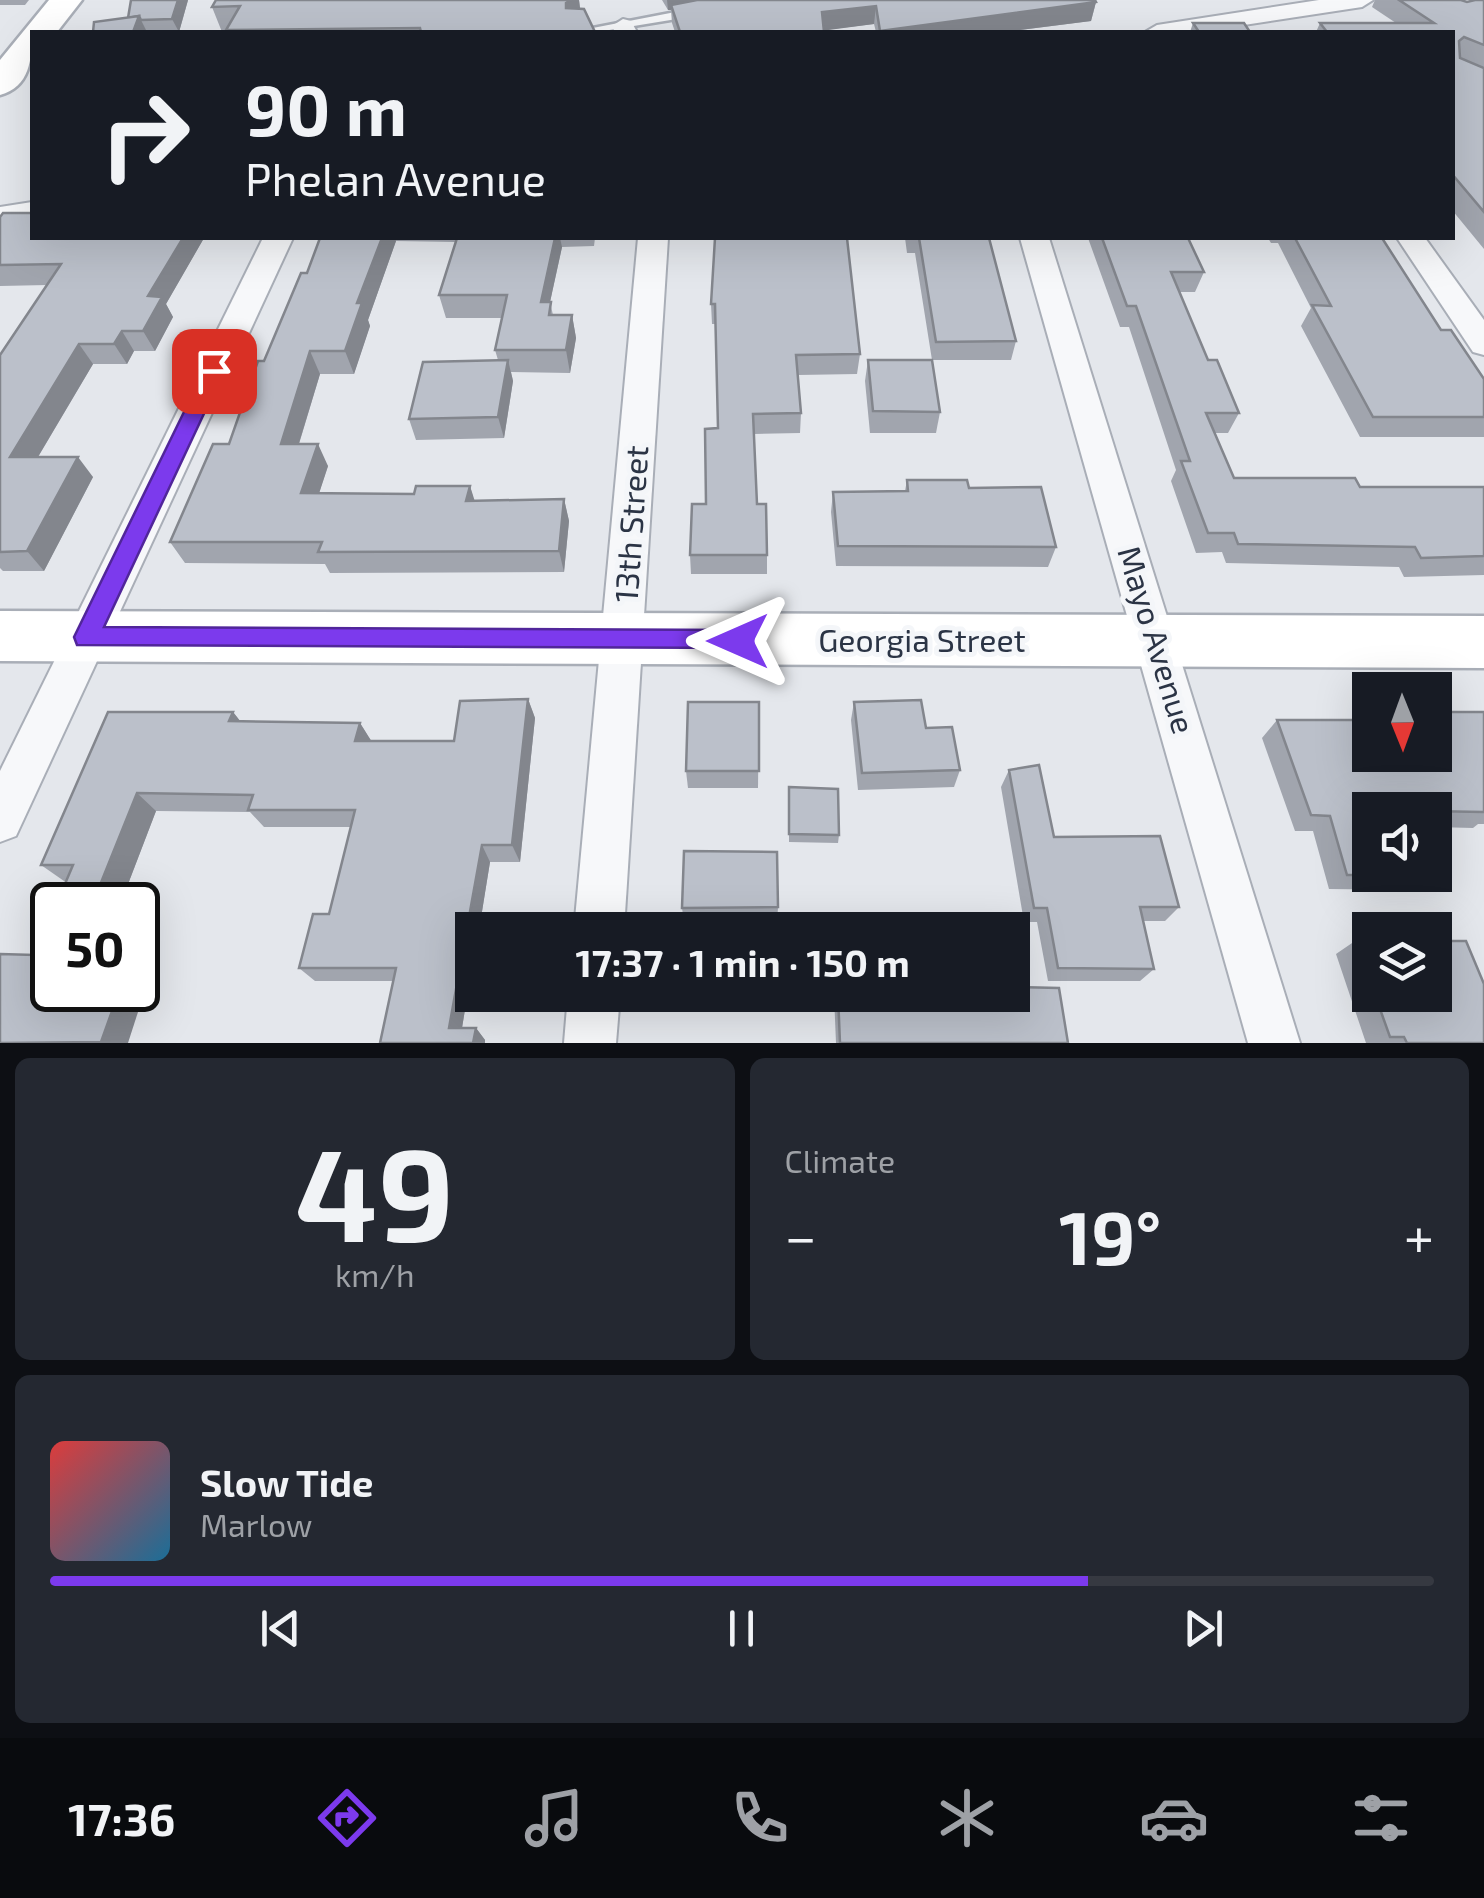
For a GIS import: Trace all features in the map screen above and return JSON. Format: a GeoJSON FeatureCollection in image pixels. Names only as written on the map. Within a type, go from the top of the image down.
{"type":"FeatureCollection","features":[{"type":"Feature","properties":{"kind":"main road"},"geometry":{"type":"LineString","coordinates":[[42,30],[66,0]]}},
{"type":"Feature","properties":{"kind":"main road"},"geometry":{"type":"LineString","coordinates":[[0,84],[30,45]]}},
{"type":"Feature","properties":{"kind":"main road","name":"Georgia Street"},"geometry":{"type":"LineString","coordinates":[[0,636],[1484,642]]}},
{"type":"Feature","properties":{"kind":"street"},"geometry":{"type":"LineString","coordinates":[[1237,0],[1264,24]]}},
{"type":"Feature","properties":{"kind":"street"},"geometry":{"type":"LineString","coordinates":[[1184,30],[1264,24],[1314,8],[1362,0]]}},
{"type":"Feature","properties":{"kind":"street"},"geometry":{"type":"LineString","coordinates":[[1314,8],[1358,26]]}},
{"type":"Feature","properties":{"kind":"street"},"geometry":{"type":"LineString","coordinates":[[0,216],[30,211]]}},
{"type":"Feature","properties":{"kind":"street"},"geometry":{"type":"LineString","coordinates":[[0,820],[277,240]]}},
{"type":"Feature","properties":{"kind":"street","name":"13th Street"},"geometry":{"type":"LineString","coordinates":[[601,912],[653,240]]}},
{"type":"Feature","properties":{"kind":"street","name":"Mayo Avenue"},"geometry":{"type":"LineString","coordinates":[[1035,240],[1274,1043]]}},
{"type":"Feature","properties":{"kind":"street"},"geometry":{"type":"LineString","coordinates":[[1412,240],[1484,344]]}},
{"type":"Feature","properties":{"kind":"street"},"geometry":{"type":"LineString","coordinates":[[590,1043],[593,1012]]}},
{"type":"Feature","properties":{"kind":"lane"},"geometry":{"type":"LineString","coordinates":[[624,29],[674,19],[662,0]]}},
{"type":"Feature","properties":{"kind":"lane"},"geometry":{"type":"LineString","coordinates":[[672,16],[708,10]]}},
{"type":"Feature","properties":{"kind":"building"},"geometry":{"type":"Polygon","coordinates":[[[131,0],[178,0],[172,19],[141,20],[139,16],[128,18],[131,0]]]}},
{"type":"Feature","properties":{"kind":"building"},"geometry":{"type":"Polygon","coordinates":[[[216,0],[572,0],[566,8],[584,9],[594,30],[226,30],[240,6],[212,7],[216,0]]]}},
{"type":"Feature","properties":{"kind":"building"},"geometry":{"type":"Polygon","coordinates":[[[697,0],[1096,2],[887,30],[880,30],[876,6],[822,12],[824,30],[679,30],[671,5],[697,0]]]}},
{"type":"Feature","properties":{"kind":"building"},"geometry":{"type":"Polygon","coordinates":[[[1399,0],[1484,0],[1484,45],[1464,37],[1459,41],[1460,58],[1484,68],[1484,212],[1455,178],[1455,30],[1325,30],[1320,23],[1434,23],[1399,0]]]}},
{"type":"Feature","properties":{"kind":"building"},"geometry":{"type":"Polygon","coordinates":[[[139,16],[134,30],[93,30],[94,22],[139,16]]]}},
{"type":"Feature","properties":{"kind":"building"},"geometry":{"type":"Polygon","coordinates":[[[1193,23],[1244,23],[1249,30],[1198,30],[1193,23]]]}},
{"type":"Feature","properties":{"kind":"building"},"geometry":{"type":"Polygon","coordinates":[[[3,213],[30,213],[30,240],[182,240],[148,296],[162,297],[143,331],[122,331],[114,344],[79,344],[10,457],[78,457],[27,551],[0,552],[0,355],[61,264],[0,265],[3,213]]]}},
{"type":"Feature","properties":{"kind":"building"},"geometry":{"type":"Polygon","coordinates":[[[319,240],[381,240],[357,303],[362,303],[345,351],[310,351],[281,444],[318,444],[301,493],[414,494],[416,486],[470,486],[466,501],[564,499],[559,551],[318,552],[322,542],[170,542],[213,444],[229,444],[258,361],[264,361],[301,273],[307,273],[319,240]]]}},
{"type":"Feature","properties":{"kind":"building"},"geometry":{"type":"Polygon","coordinates":[[[456,240],[555,240],[541,302],[551,302],[549,315],[572,315],[566,350],[495,350],[507,295],[439,295],[456,240]]]}},
{"type":"Feature","properties":{"kind":"building"},"geometry":{"type":"Polygon","coordinates":[[[715,240],[847,240],[860,354],[796,355],[801,413],[753,414],[757,504],[766,504],[767,555],[690,555],[692,504],[706,504],[705,429],[718,428],[715,304],[711,304],[715,240]]]}},
{"type":"Feature","properties":{"kind":"building"},"geometry":{"type":"Polygon","coordinates":[[[919,240],[990,240],[1016,341],[936,342],[919,240]]]}},
{"type":"Feature","properties":{"kind":"building"},"geometry":{"type":"Polygon","coordinates":[[[1103,240],[1189,240],[1204,272],[1171,272],[1208,360],[1217,360],[1239,413],[1206,413],[1234,478],[1355,478],[1360,487],[1484,487],[1484,556],[1421,558],[1415,547],[1238,544],[1234,533],[1208,533],[1181,461],[1190,461],[1136,306],[1127,306],[1103,240]]]}},
{"type":"Feature","properties":{"kind":"building"},"geometry":{"type":"Polygon","coordinates":[[[1296,240],[1383,240],[1441,330],[1451,330],[1484,379],[1484,417],[1373,417],[1312,305],[1331,306],[1296,240]]]}},
{"type":"Feature","properties":{"kind":"building"},"geometry":{"type":"Polygon","coordinates":[[[508,360],[498,417],[409,419],[423,362],[508,360]]]}},
{"type":"Feature","properties":{"kind":"building"},"geometry":{"type":"Polygon","coordinates":[[[868,360],[932,360],[940,412],[873,411],[868,360]]]}},
{"type":"Feature","properties":{"kind":"building"},"geometry":{"type":"Polygon","coordinates":[[[907,480],[967,480],[969,488],[1041,487],[1056,547],[838,546],[833,492],[908,491],[907,480]]]}},
{"type":"Feature","properties":{"kind":"building"},"geometry":{"type":"Polygon","coordinates":[[[528,699],[512,845],[482,845],[470,912],[455,912],[455,995],[449,1028],[476,1028],[473,1043],[380,1043],[396,968],[299,968],[313,914],[329,914],[355,810],[248,810],[253,795],[137,793],[101,882],[66,882],[73,865],[41,865],[108,712],[233,712],[229,721],[360,723],[355,741],[454,741],[460,701],[528,699]]]}},
{"type":"Feature","properties":{"kind":"building"},"geometry":{"type":"Polygon","coordinates":[[[921,700],[926,728],[952,727],[960,770],[862,773],[854,702],[921,700]]]}},
{"type":"Feature","properties":{"kind":"building"},"geometry":{"type":"Polygon","coordinates":[[[688,702],[759,702],[759,771],[686,771],[688,702]]]}},
{"type":"Feature","properties":{"kind":"building"},"geometry":{"type":"Polygon","coordinates":[[[1452,712],[1484,712],[1484,812],[1452,811],[1452,792],[1352,792],[1352,875],[1347,875],[1330,816],[1311,815],[1277,720],[1352,720],[1352,772],[1452,772],[1452,712]]]}},
{"type":"Feature","properties":{"kind":"building"},"geometry":{"type":"Polygon","coordinates":[[[1039,765],[1054,837],[1160,836],[1179,907],[1140,907],[1154,969],[1058,968],[1047,908],[1034,908],[1009,770],[1039,765]]]}},
{"type":"Feature","properties":{"kind":"building"},"geometry":{"type":"Polygon","coordinates":[[[789,787],[838,789],[839,835],[789,834],[789,787]]]}},
{"type":"Feature","properties":{"kind":"building"},"geometry":{"type":"Polygon","coordinates":[[[684,851],[777,852],[778,907],[682,908],[684,851]]]}},
{"type":"Feature","properties":{"kind":"building"},"geometry":{"type":"Polygon","coordinates":[[[1452,941],[1466,941],[1484,984],[1484,1043],[1407,1043],[1404,1037],[1390,1037],[1381,1012],[1452,1012],[1452,941]]]}},
{"type":"Feature","properties":{"kind":"building"},"geometry":{"type":"Polygon","coordinates":[[[0,954],[30,955],[30,1012],[112,1012],[101,1042],[0,1043],[0,954]]]}},
{"type":"Feature","properties":{"kind":"building"},"geometry":{"type":"Polygon","coordinates":[[[1030,987],[1059,988],[1068,1043],[840,1043],[839,1012],[1030,1012],[1030,987]]]}},
{"type":"Feature","properties":{"kind":"route"},"geometry":{"type":"LineString","coordinates":[[214,371],[86,637],[738,641]]}}]}
